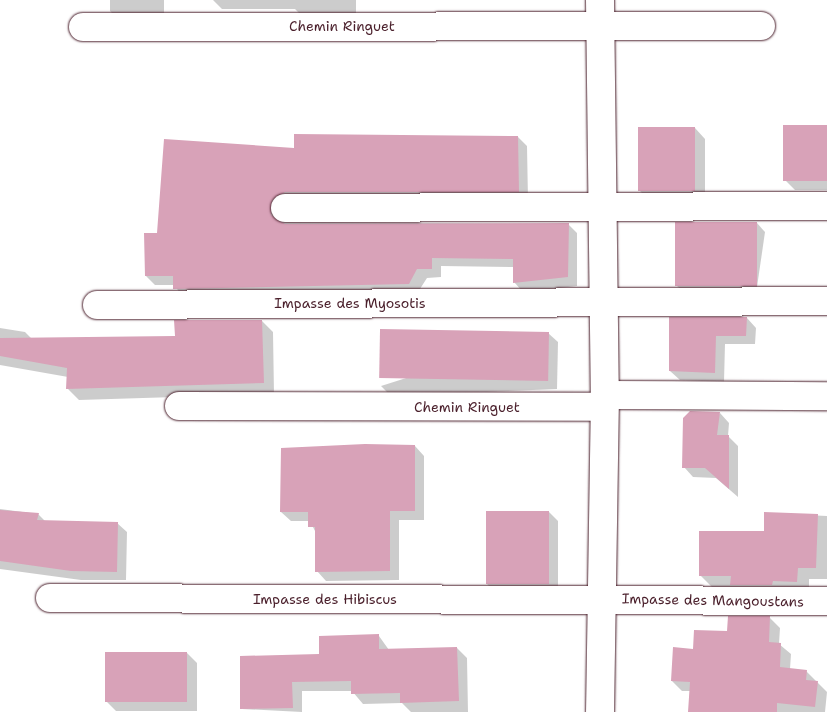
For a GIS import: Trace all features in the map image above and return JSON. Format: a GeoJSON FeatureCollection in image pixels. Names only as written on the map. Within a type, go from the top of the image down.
{"type":"FeatureCollection","features":[{"type":"Feature","properties":{"kind":"street","name":"Chemin Ringuet"},"geometry":{"type":"LineString","coordinates":[[83,27],[600,13],[761,26]]}},
{"type":"Feature","properties":{"kind":"street"},"geometry":{"type":"LineString","coordinates":[[600,13],[604,401],[599,599],[600,712]]}},
{"type":"Feature","properties":{"kind":"street"},"geometry":{"type":"LineString","coordinates":[[285,208],[827,206]]}},
{"type":"Feature","properties":{"kind":"street"},"geometry":{"type":"LineString","coordinates":[[603,302],[827,301]]}},
{"type":"Feature","properties":{"kind":"street","name":"Impasse des Myosotis"},"geometry":{"type":"LineString","coordinates":[[97,305],[603,302]]}},
{"type":"Feature","properties":{"kind":"street","name":"Chemin Ringuet"},"geometry":{"type":"LineString","coordinates":[[179,406],[604,401],[827,396]]}},
{"type":"Feature","properties":{"kind":"street","name":"Impasse des Hibiscus"},"geometry":{"type":"LineString","coordinates":[[50,598],[599,599]]}},
{"type":"Feature","properties":{"kind":"street","name":"Impasse des Mangoustans"},"geometry":{"type":"LineString","coordinates":[[599,599],[827,601]]}},
{"type":"Feature","properties":{"kind":"building"},"geometry":{"type":"Polygon","coordinates":[[[783,125],[827,125],[827,181],[783,181],[783,125]]]}},
{"type":"Feature","properties":{"kind":"building"},"geometry":{"type":"Polygon","coordinates":[[[638,127],[695,127],[695,191],[638,191],[638,127]]]}},
{"type":"Feature","properties":{"kind":"building"},"geometry":{"type":"Polygon","coordinates":[[[294,134],[518,136],[519,192],[285,192],[272,200],[271,215],[285,224],[569,223],[568,277],[513,283],[513,259],[432,258],[432,269],[417,269],[409,284],[173,289],[173,276],[145,276],[144,233],[157,233],[164,139],[294,148],[294,134]]]}},
{"type":"Feature","properties":{"kind":"building"},"geometry":{"type":"Polygon","coordinates":[[[675,222],[757,222],[757,286],[675,286],[675,222]]]}},
{"type":"Feature","properties":{"kind":"building"},"geometry":{"type":"Polygon","coordinates":[[[669,317],[747,317],[746,336],[716,336],[715,373],[669,371],[669,317]]]}},
{"type":"Feature","properties":{"kind":"building"},"geometry":{"type":"Polygon","coordinates":[[[174,320],[262,320],[264,383],[66,389],[67,368],[0,356],[0,338],[175,336],[174,320]]]}},
{"type":"Feature","properties":{"kind":"building"},"geometry":{"type":"Polygon","coordinates":[[[380,329],[549,332],[548,381],[379,378],[380,329]]]}},
{"type":"Feature","properties":{"kind":"building"},"geometry":{"type":"Polygon","coordinates":[[[690,411],[720,412],[717,435],[729,435],[729,489],[705,468],[682,468],[683,418],[690,411]]]}},
{"type":"Feature","properties":{"kind":"building"},"geometry":{"type":"Polygon","coordinates":[[[365,444],[415,445],[415,511],[390,511],[390,571],[315,572],[315,527],[308,527],[308,512],[280,512],[281,448],[365,444]]]}},
{"type":"Feature","properties":{"kind":"building"},"geometry":{"type":"Polygon","coordinates":[[[0,510],[39,513],[37,520],[118,522],[117,572],[71,571],[0,561],[0,510]]]}},
{"type":"Feature","properties":{"kind":"building"},"geometry":{"type":"Polygon","coordinates":[[[486,511],[549,511],[549,584],[486,584],[486,511]]]}},
{"type":"Feature","properties":{"kind":"building"},"geometry":{"type":"Polygon","coordinates":[[[764,512],[818,514],[816,568],[798,568],[797,582],[773,581],[772,585],[730,585],[731,576],[699,576],[699,531],[764,531],[764,512]]]}},
{"type":"Feature","properties":{"kind":"building"},"geometry":{"type":"Polygon","coordinates":[[[728,616],[770,616],[769,642],[781,643],[780,667],[807,670],[806,680],[818,681],[815,707],[777,703],[777,712],[688,712],[690,682],[671,681],[673,647],[693,649],[694,630],[727,631],[728,616]]]}},
{"type":"Feature","properties":{"kind":"building"},"geometry":{"type":"Polygon","coordinates":[[[379,634],[379,649],[457,647],[459,701],[400,703],[400,693],[351,694],[351,681],[292,682],[293,708],[240,709],[240,656],[319,654],[319,636],[379,634]]]}},
{"type":"Feature","properties":{"kind":"building"},"geometry":{"type":"Polygon","coordinates":[[[105,652],[187,652],[187,702],[105,702],[105,652]]]}}]}
